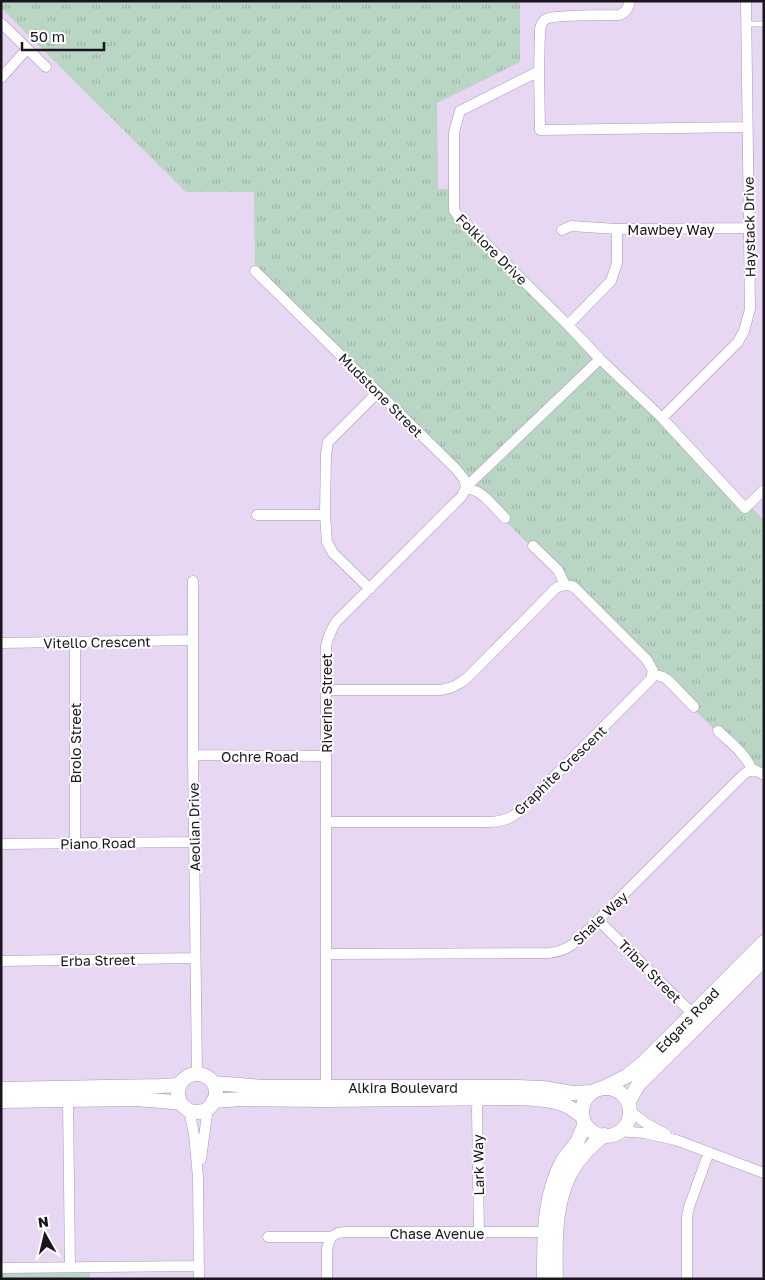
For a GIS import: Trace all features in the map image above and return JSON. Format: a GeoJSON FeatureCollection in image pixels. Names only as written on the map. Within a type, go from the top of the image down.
{"type":"FeatureCollection","features":[{"type":"Feature","properties":{"kind":"street"},"geometry":{"type":"LineString","coordinates":[[630,1],[628,9],[619,15],[558,17],[545,19],[541,23],[539,71],[540,130],[748,127]]}},
{"type":"Feature","properties":{"kind":"street","name":"Haystack Drive"},"geometry":{"type":"LineString","coordinates":[[662,418],[738,342],[744,330],[750,309],[746,1]]}},
{"type":"Feature","properties":{"kind":"street"},"geometry":{"type":"LineString","coordinates":[[1,23],[46,67]]}},
{"type":"Feature","properties":{"kind":"street"},"geometry":{"type":"LineString","coordinates":[[1,78],[27,49]]}},
{"type":"Feature","properties":{"kind":"street","name":"Folklore Drive"},"geometry":{"type":"LineString","coordinates":[[539,71],[460,111],[454,132],[454,210],[600,359],[662,418],[745,508],[764,490]]}},
{"type":"Feature","properties":{"kind":"street"},"geometry":{"type":"LineString","coordinates":[[562,230],[571,226],[617,229]]}},
{"type":"Feature","properties":{"kind":"street","name":"Mawbey Way"},"geometry":{"type":"LineString","coordinates":[[568,325],[611,281],[617,263],[617,229],[749,228]]}},
{"type":"Feature","properties":{"kind":"street","name":"Mudstone Street"},"geometry":{"type":"LineString","coordinates":[[255,271],[456,469],[464,479],[466,487],[481,494],[505,518]]}},
{"type":"Feature","properties":{"kind":"street","name":"Riverine Street"},"geometry":{"type":"LineString","coordinates":[[326,1093],[326,646],[328,637],[336,622],[462,496],[466,487],[600,359]]}},
{"type":"Feature","properties":{"kind":"street"},"geometry":{"type":"LineString","coordinates":[[370,589],[329,547],[325,515],[326,454],[328,442],[378,392]]}},
{"type":"Feature","properties":{"kind":"street"},"geometry":{"type":"LineString","coordinates":[[258,515],[325,515]]}},
{"type":"Feature","properties":{"kind":"street"},"geometry":{"type":"LineString","coordinates":[[533,546],[558,570],[564,585]]}},
{"type":"Feature","properties":{"kind":"street","name":"Aeolian Drive"},"geometry":{"type":"LineString","coordinates":[[193,581],[197,1074]]}},
{"type":"Feature","properties":{"kind":"street"},"geometry":{"type":"LineString","coordinates":[[326,690],[440,690],[454,687],[462,683],[555,589],[564,585],[575,588],[647,660],[653,674],[666,678],[694,707]]}},
{"type":"Feature","properties":{"kind":"street","name":"Vitello Crescent"},"geometry":{"type":"LineString","coordinates":[[1,643],[193,640]]}},
{"type":"Feature","properties":{"kind":"street","name":"Brolo Street"},"geometry":{"type":"LineString","coordinates":[[75,642],[76,843]]}},
{"type":"Feature","properties":{"kind":"street","name":"Graphite Crescent"},"geometry":{"type":"LineString","coordinates":[[326,822],[491,822],[510,819],[648,683],[653,674]]}},
{"type":"Feature","properties":{"kind":"street"},"geometry":{"type":"LineString","coordinates":[[718,731],[745,756],[752,770],[764,775]]}},
{"type":"Feature","properties":{"kind":"street","name":"Ochre Road"},"geometry":{"type":"LineString","coordinates":[[194,755],[326,756]]}},
{"type":"Feature","properties":{"kind":"street","name":"Shale Way"},"geometry":{"type":"LineString","coordinates":[[326,954],[560,952],[574,944],[743,775],[752,770]]}},
{"type":"Feature","properties":{"kind":"street","name":"Piano Road"},"geometry":{"type":"LineString","coordinates":[[1,844],[194,842]]}},
{"type":"Feature","properties":{"kind":"street","name":"Tribal Street"},"geometry":{"type":"LineString","coordinates":[[598,920],[697,1018]]}},
{"type":"Feature","properties":{"kind":"street","name":"Edgars Road"},"geometry":{"type":"LineString","coordinates":[[629,1107],[638,1085],[764,942]]}},
{"type":"Feature","properties":{"kind":"street","name":"Erba Street"},"geometry":{"type":"LineString","coordinates":[[1,962],[195,958]]}},
{"type":"Feature","properties":{"kind":"street","name":"Edgars Road"},"geometry":{"type":"LineString","coordinates":[[597,1090],[627,1076],[764,960]]}},
{"type":"Feature","properties":{"kind":"street"},"geometry":{"type":"LineString","coordinates":[[198,1177],[211,1104],[216,1096],[216,1089],[205,1075],[197,1074],[187,1076],[183,1080],[178,1091],[178,1098],[185,1107],[194,1134],[198,1177],[199,1279]]}},
{"type":"Feature","properties":{"kind":"street","name":"Alkira Boulevard"},"geometry":{"type":"LineString","coordinates":[[213,1083],[326,1093],[518,1098],[568,1106],[584,1120]]}},
{"type":"Feature","properties":{"kind":"street"},"geometry":{"type":"LineString","coordinates":[[1,1089],[180,1085]]}},
{"type":"Feature","properties":{"kind":"street","name":"Alkira Boulevard"},"geometry":{"type":"LineString","coordinates":[[211,1104],[242,1099],[326,1093],[516,1087],[543,1088],[572,1093],[597,1090]]}},
{"type":"Feature","properties":{"kind":"street"},"geometry":{"type":"LineString","coordinates":[[544,1279],[544,1232],[548,1204],[563,1160],[578,1140],[584,1120],[583,1104],[586,1097],[597,1090],[611,1088],[618,1091],[624,1096],[629,1107],[648,1124],[676,1140]]}},
{"type":"Feature","properties":{"kind":"street","name":"Lark Way"},"geometry":{"type":"LineString","coordinates":[[478,1098],[478,1233]]}},
{"type":"Feature","properties":{"kind":"street"},"geometry":{"type":"LineString","coordinates":[[1,1101],[134,1099],[163,1101],[199,1111],[211,1104]]}},
{"type":"Feature","properties":{"kind":"street"},"geometry":{"type":"LineString","coordinates":[[68,1100],[70,1266]]}},
{"type":"Feature","properties":{"kind":"street"},"geometry":{"type":"LineString","coordinates":[[584,1120],[593,1132],[604,1135],[612,1134],[619,1131],[627,1122],[629,1107]]}},
{"type":"Feature","properties":{"kind":"street"},"geometry":{"type":"LineString","coordinates":[[619,1131],[644,1133],[676,1140],[764,1173]]}},
{"type":"Feature","properties":{"kind":"street"},"geometry":{"type":"LineString","coordinates":[[556,1279],[556,1232],[562,1197],[568,1178],[580,1158],[604,1135]]}},
{"type":"Feature","properties":{"kind":"street"},"geometry":{"type":"LineString","coordinates":[[687,1279],[687,1217],[709,1152]]}},
{"type":"Feature","properties":{"kind":"street","name":"Chase Avenue"},"geometry":{"type":"LineString","coordinates":[[268,1237],[331,1237],[345,1232],[544,1232]]}},
{"type":"Feature","properties":{"kind":"street"},"geometry":{"type":"LineString","coordinates":[[327,1279],[327,1248],[331,1237]]}},
{"type":"Feature","properties":{"kind":"street"},"geometry":{"type":"LineString","coordinates":[[1,1268],[198,1266]]}},
{"type":"Feature","properties":{"kind":"lane"},"geometry":{"type":"LineString","coordinates":[[746,24],[764,24]]}},
{"type":"Feature","properties":{"kind":"green space"},"geometry":{"type":"Polygon","coordinates":[[[1,1],[520,1],[520,62],[437,103],[438,189],[454,189],[458,216],[764,520],[764,779],[255,271],[254,192],[186,192],[1,8],[1,1]]]}},
{"type":"Feature","properties":{"kind":"green space"},"geometry":{"type":"Polygon","coordinates":[[[90,1271],[90,1279],[1,1279],[1,1272],[90,1271]]]}}]}
